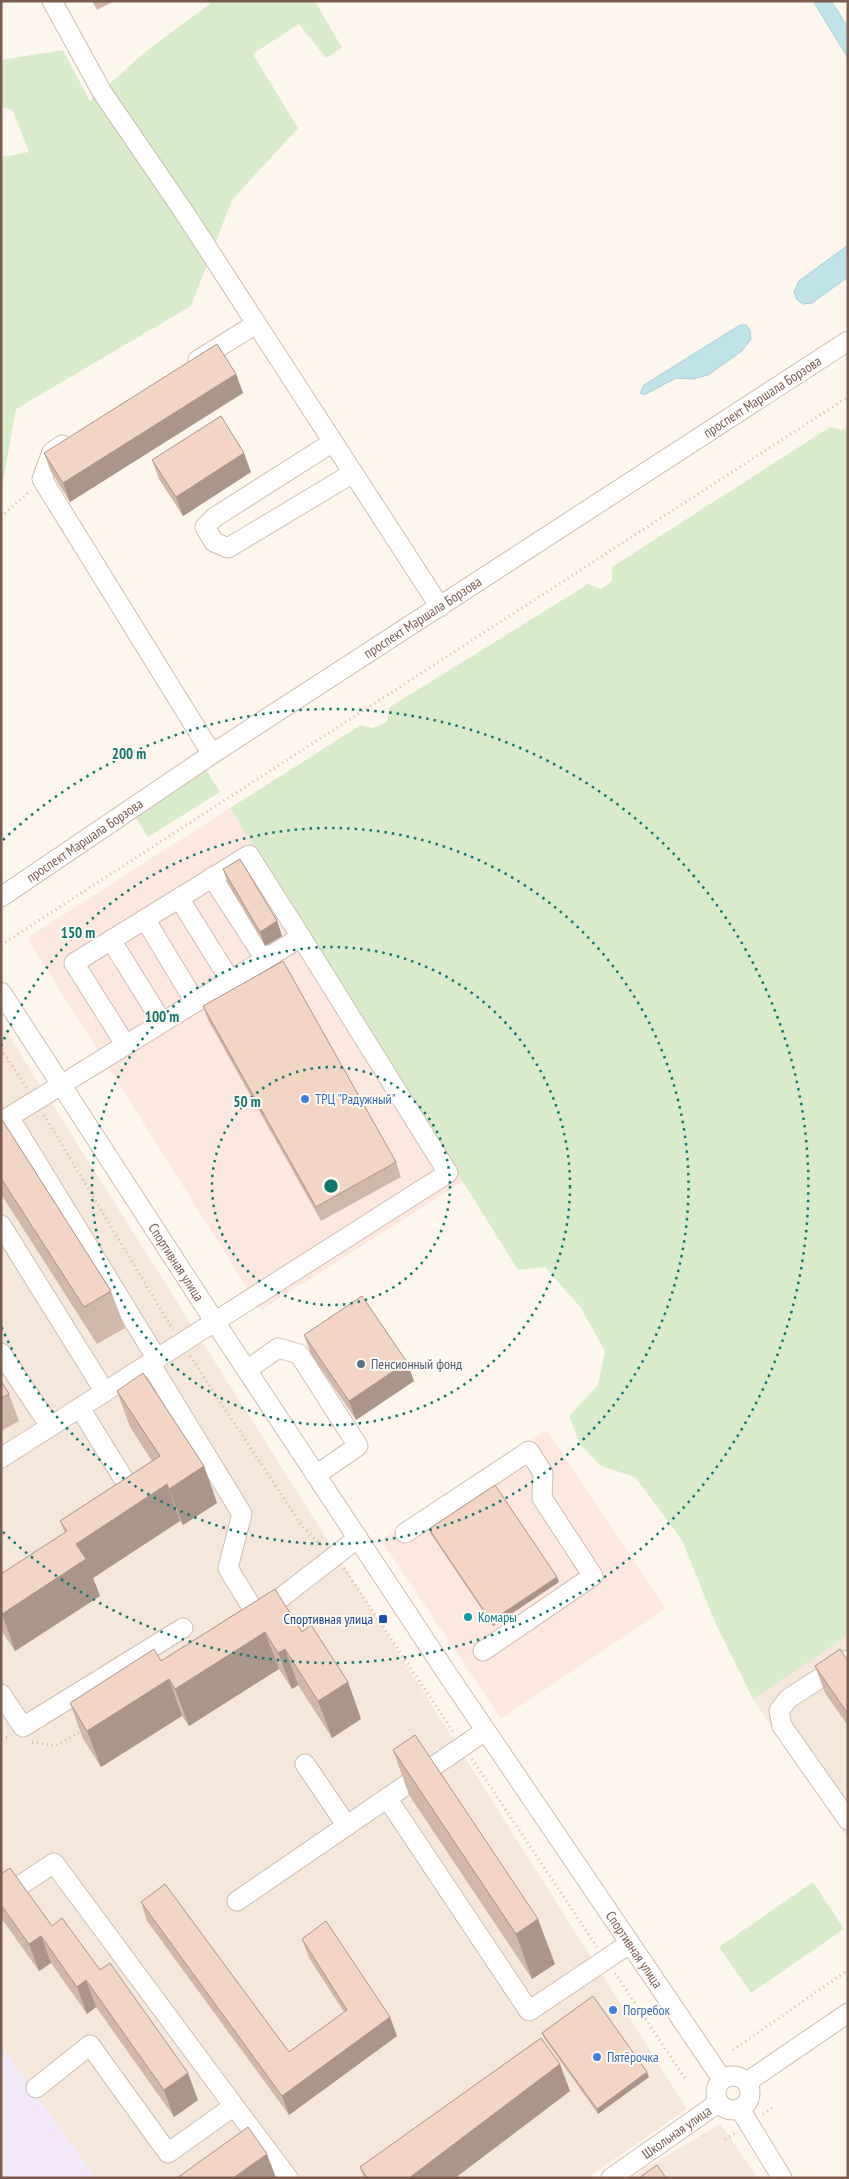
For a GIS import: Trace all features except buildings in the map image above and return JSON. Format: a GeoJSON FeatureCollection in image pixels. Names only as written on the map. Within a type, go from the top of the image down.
{"type":"FeatureCollection","features":[{"type":"Feature","properties":{"kind":"street"},"geometry":{"type":"LineString","coordinates":[[52,1],[102,92],[184,212],[440,607]]}},
{"type":"Feature","properties":{"kind":"street"},"geometry":{"type":"LineString","coordinates":[[183,370],[256,324]]}},
{"type":"Feature","properties":{"kind":"street","name":"проспект Маршала Борзова"},"geometry":{"type":"LineString","coordinates":[[1,897],[212,754],[848,341]]}},
{"type":"Feature","properties":{"kind":"street"},"geometry":{"type":"LineString","coordinates":[[76,436],[52,452],[42,479],[212,754]]}},
{"type":"Feature","properties":{"kind":"street"},"geometry":{"type":"LineString","coordinates":[[333,442],[215,517],[205,527],[214,542],[228,548],[353,473]]}},
{"type":"Feature","properties":{"kind":"street"},"geometry":{"type":"LineString","coordinates":[[1,1458],[448,1173],[249,855],[74,963],[125,1044]]}},
{"type":"Feature","properties":{"kind":"street"},"geometry":{"type":"LineString","coordinates":[[212,877],[265,959]]}},
{"type":"Feature","properties":{"kind":"street"},"geometry":{"type":"LineString","coordinates":[[179,898],[230,980]]}},
{"type":"Feature","properties":{"kind":"street"},"geometry":{"type":"LineString","coordinates":[[145,919],[195,1002]]}},
{"type":"Feature","properties":{"kind":"street"},"geometry":{"type":"LineString","coordinates":[[301,937],[60,1084],[5,1120],[154,1361],[242,1514],[228,1568],[250,1622],[358,1538]]}},
{"type":"Feature","properties":{"kind":"street"},"geometry":{"type":"LineString","coordinates":[[111,940],[162,1022]]}},
{"type":"Feature","properties":{"kind":"street","name":"Спортивная улица"},"geometry":{"type":"LineString","coordinates":[[1,992],[215,1322],[485,1731],[722,2079]]}},
{"type":"Feature","properties":{"kind":"street"},"geometry":{"type":"LineString","coordinates":[[1,1225],[104,1392]]}},
{"type":"Feature","properties":{"kind":"street"},"geometry":{"type":"LineString","coordinates":[[247,1370],[278,1348],[299,1354],[358,1446],[316,1475]]}},
{"type":"Feature","properties":{"kind":"street"},"geometry":{"type":"LineString","coordinates":[[1,1352],[50,1426]]}},
{"type":"Feature","properties":{"kind":"street"},"geometry":{"type":"LineString","coordinates":[[80,1408],[132,1490],[107,1507]]}},
{"type":"Feature","properties":{"kind":"street"},"geometry":{"type":"LineString","coordinates":[[405,1533],[530,1451],[543,1473],[542,1498],[593,1576],[483,1651]]}},
{"type":"Feature","properties":{"kind":"street"},"geometry":{"type":"LineString","coordinates":[[1,1694],[24,1727],[182,1628]]}},
{"type":"Feature","properties":{"kind":"street"},"geometry":{"type":"LineString","coordinates":[[848,1660],[788,1699],[779,1711],[782,1726],[848,1820]]}},
{"type":"Feature","properties":{"kind":"street"},"geometry":{"type":"LineString","coordinates":[[237,1902],[485,1731]]}},
{"type":"Feature","properties":{"kind":"street"},"geometry":{"type":"LineString","coordinates":[[305,1764],[347,1826]]}},
{"type":"Feature","properties":{"kind":"street"},"geometry":{"type":"LineString","coordinates":[[387,1798],[529,2012],[629,1944]]}},
{"type":"Feature","properties":{"kind":"street"},"geometry":{"type":"LineString","coordinates":[[1,1898],[54,1863],[288,2178]]}},
{"type":"Feature","properties":{"kind":"street"},"geometry":{"type":"LineString","coordinates":[[747,2082],[848,2013]]}},
{"type":"Feature","properties":{"kind":"street"},"geometry":{"type":"LineString","coordinates":[[36,2088],[90,2045],[168,2153],[234,2106]]}},
{"type":"Feature","properties":{"kind":"street"},"geometry":{"type":"LineString","coordinates":[[730,2076],[739,2077],[747,2082],[750,2092],[748,2102],[740,2109],[724,2108],[718,2103],[715,2095],[717,2086],[722,2079],[730,2076]]}},
{"type":"Feature","properties":{"kind":"street","name":"Школьная улица"},"geometry":{"type":"LineString","coordinates":[[611,2178],[718,2103]]}},
{"type":"Feature","properties":{"kind":"street"},"geometry":{"type":"LineString","coordinates":[[740,2109],[782,2178]]}},
{"type":"Feature","properties":{"kind":"path"},"geometry":{"type":"LineString","coordinates":[[1,946],[848,397]]}},
{"type":"Feature","properties":{"kind":"path"},"geometry":{"type":"LineString","coordinates":[[1,517],[42,479]]}},
{"type":"Feature","properties":{"kind":"path"},"geometry":{"type":"LineString","coordinates":[[29,1741],[56,1746],[90,1726]]}},
{"type":"Feature","properties":{"kind":"path"},"geometry":{"type":"LineString","coordinates":[[1,1737],[20,1740]]}},
{"type":"Feature","properties":{"kind":"path"},"geometry":{"type":"LineString","coordinates":[[734,2050],[848,1970]]}},
{"type":"Feature","properties":{"kind":"shaded area"},"geometry":{"type":"Polygon","coordinates":[[[230,808],[464,1181],[261,1310],[27,938],[230,808]]]}},
{"type":"Feature","properties":{"kind":"shaded area"},"geometry":{"type":"Polygon","coordinates":[[[1,1023],[687,2109],[587,2178],[1,2178],[1,1023]]]}},
{"type":"Feature","properties":{"kind":"shaded area"},"geometry":{"type":"Polygon","coordinates":[[[547,1430],[666,1609],[501,1719],[381,1540],[547,1430]]]}},
{"type":"Feature","properties":{"kind":"shaded area"},"geometry":{"type":"Polygon","coordinates":[[[848,1635],[848,1839],[753,1699],[848,1635]]]}},
{"type":"Feature","properties":{"kind":"shaded area"},"geometry":{"type":"Polygon","coordinates":[[[4,2050],[96,2178],[1,2178],[1,2051],[4,2050]]]}},
{"type":"Feature","properties":{"kind":"shaded area"},"geometry":{"type":"Polygon","coordinates":[[[720,2124],[758,2178],[632,2178],[644,2169],[720,2124]]]}},
{"type":"Feature","properties":{"kind":"green space"},"geometry":{"type":"Polygon","coordinates":[[[214,1],[315,1],[342,48],[326,58],[299,24],[253,54],[298,128],[232,200],[191,306],[16,409],[1,493],[1,157],[29,152],[12,109],[1,108],[1,60],[63,50],[90,101],[150,48],[214,1]]]}},
{"type":"Feature","properties":{"kind":"green space"},"geometry":{"type":"Polygon","coordinates":[[[830,427],[841,430],[848,428],[848,1635],[753,1699],[714,1620],[682,1540],[635,1477],[601,1466],[580,1444],[569,1416],[598,1385],[605,1351],[581,1308],[545,1267],[518,1270],[230,808],[361,725],[373,728],[387,722],[390,707],[588,584],[601,589],[612,581],[612,567],[830,427]]]}},
{"type":"Feature","properties":{"kind":"green space"},"geometry":{"type":"Polygon","coordinates":[[[206,770],[220,792],[148,837],[134,815],[206,770]]]}},
{"type":"Feature","properties":{"kind":"green space"},"geometry":{"type":"Polygon","coordinates":[[[813,1882],[844,1929],[751,1993],[719,1947],[813,1882]]]}},
{"type":"Feature","properties":{"kind":"water"},"geometry":{"type":"Polygon","coordinates":[[[813,1],[831,1],[848,27],[848,58],[813,1]]]}},
{"type":"Feature","properties":{"kind":"water"},"geometry":{"type":"Polygon","coordinates":[[[848,245],[848,277],[812,303],[803,304],[797,300],[794,292],[799,281],[848,245]]]}},
{"type":"Feature","properties":{"kind":"water"},"geometry":{"type":"Polygon","coordinates":[[[740,325],[746,325],[750,330],[751,339],[742,351],[708,375],[693,379],[676,378],[644,395],[640,393],[644,385],[740,325]]]}},
{"type":"Feature","properties":{"kind":"place","name":"ТРЦ \"Радужный\""},"geometry":{"type":"Point","coordinates":[305,1099]}},
{"type":"Feature","properties":{"kind":"place","name":"Пенсионный фонд"},"geometry":{"type":"Point","coordinates":[361,1364]}},
{"type":"Feature","properties":{"kind":"place","name":"Комары"},"geometry":{"type":"Point","coordinates":[468,1617]}},
{"type":"Feature","properties":{"kind":"place","name":"Спортивная улица"},"geometry":{"type":"Point","coordinates":[383,1619]}},
{"type":"Feature","properties":{"kind":"place","name":"Погребок"},"geometry":{"type":"Point","coordinates":[613,2010]}},
{"type":"Feature","properties":{"kind":"place","name":"Пятёрочка"},"geometry":{"type":"Point","coordinates":[597,2057]}}]}
